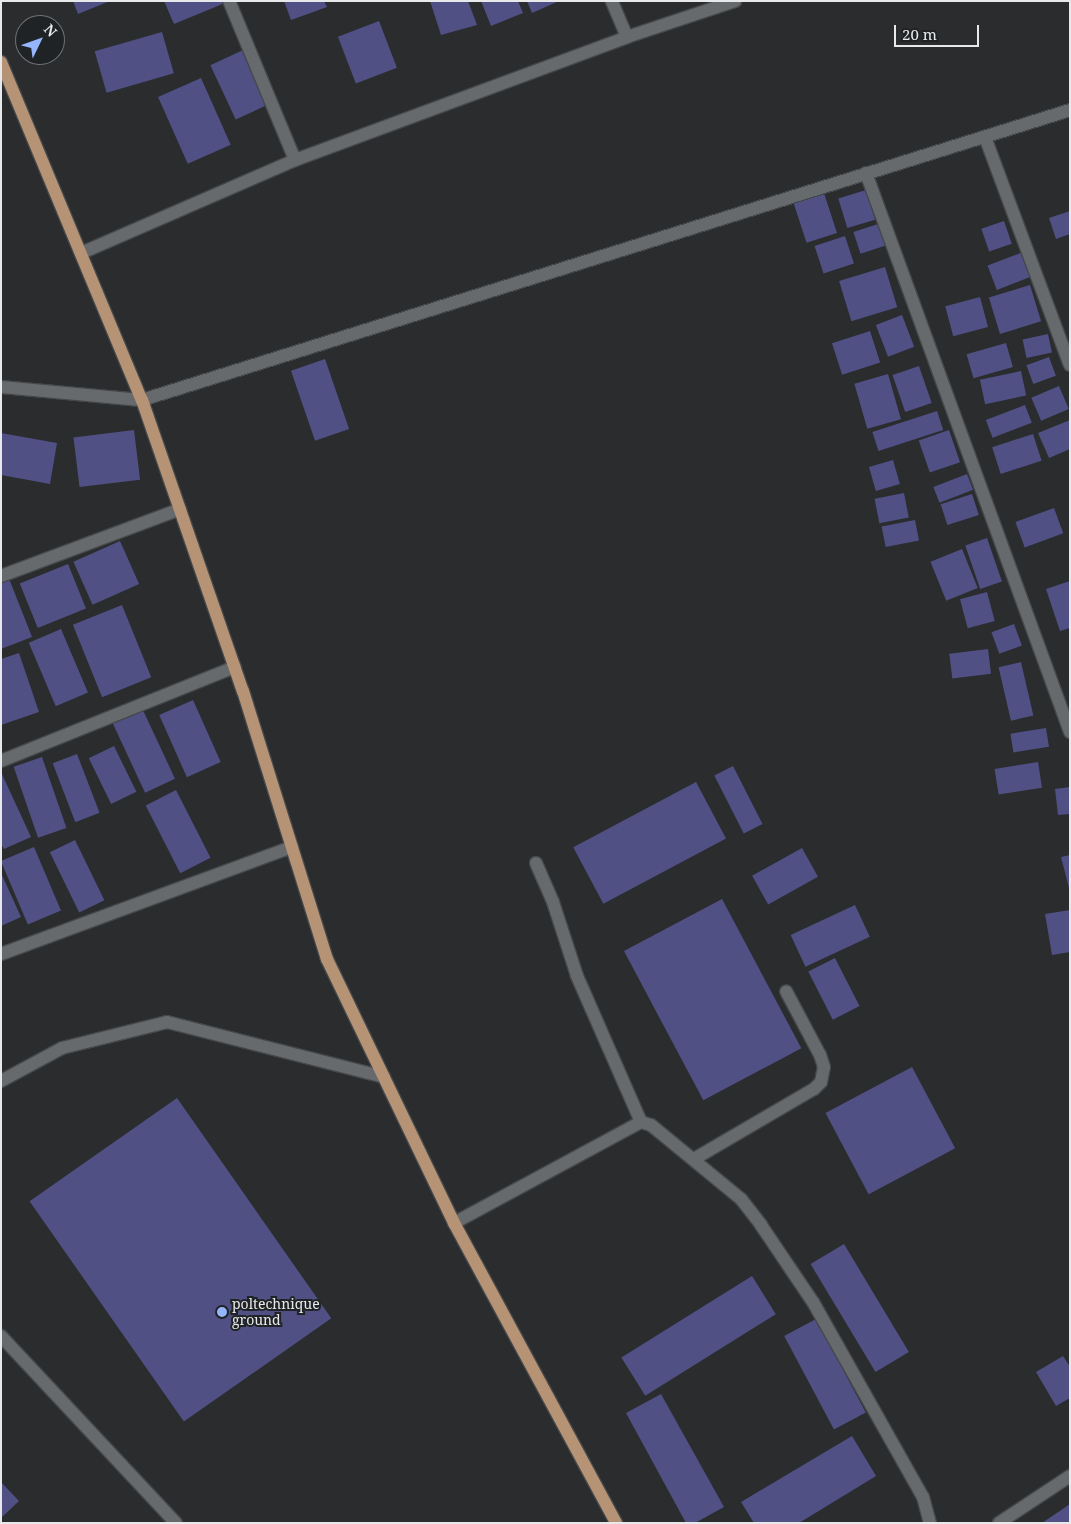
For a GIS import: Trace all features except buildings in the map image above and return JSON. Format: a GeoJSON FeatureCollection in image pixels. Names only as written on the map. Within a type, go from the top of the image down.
{"type":"FeatureCollection","features":[{"type":"Feature","properties":{"kind":"main road"},"geometry":{"type":"LineString","coordinates":[[1,62],[142,400],[235,667],[327,959],[454,1223],[616,1523]]}},
{"type":"Feature","properties":{"kind":"street"},"geometry":{"type":"LineString","coordinates":[[229,1],[295,160]]}},
{"type":"Feature","properties":{"kind":"street"},"geometry":{"type":"LineString","coordinates":[[612,1],[627,37]]}},
{"type":"Feature","properties":{"kind":"street"},"geometry":{"type":"LineString","coordinates":[[81,253],[295,160],[627,37],[735,1]]}},
{"type":"Feature","properties":{"kind":"street"},"geometry":{"type":"LineString","coordinates":[[1,387],[142,400],[1070,110]]}},
{"type":"Feature","properties":{"kind":"street"},"geometry":{"type":"LineString","coordinates":[[985,137],[1070,365]]}},
{"type":"Feature","properties":{"kind":"street"},"geometry":{"type":"LineString","coordinates":[[866,173],[1070,732]]}},
{"type":"Feature","properties":{"kind":"street"},"geometry":{"type":"LineString","coordinates":[[1,576],[180,509]]}},
{"type":"Feature","properties":{"kind":"street"},"geometry":{"type":"LineString","coordinates":[[1,761],[235,667]]}},
{"type":"Feature","properties":{"kind":"street"},"geometry":{"type":"LineString","coordinates":[[1,954],[292,847]]}},
{"type":"Feature","properties":{"kind":"street"},"geometry":{"type":"LineString","coordinates":[[536,864],[553,902],[577,976],[641,1122],[667,1136],[741,1199],[813,1302],[923,1497],[930,1523]]}},
{"type":"Feature","properties":{"kind":"street"},"geometry":{"type":"LineString","coordinates":[[694,1159],[814,1090],[821,1082],[824,1068],[820,1055],[786,991]]}},
{"type":"Feature","properties":{"kind":"street"},"geometry":{"type":"LineString","coordinates":[[1,1081],[62,1048],[167,1022],[384,1077]]}},
{"type":"Feature","properties":{"kind":"street"},"geometry":{"type":"LineString","coordinates":[[454,1223],[641,1122]]}},
{"type":"Feature","properties":{"kind":"street"},"geometry":{"type":"LineString","coordinates":[[1,1336],[176,1523]]}},
{"type":"Feature","properties":{"kind":"street"},"geometry":{"type":"LineString","coordinates":[[999,1523],[1070,1476]]}},
{"type":"Feature","properties":{"kind":"place","name":"poltechnique ground"},"geometry":{"type":"Point","coordinates":[222,1312]}}]}
